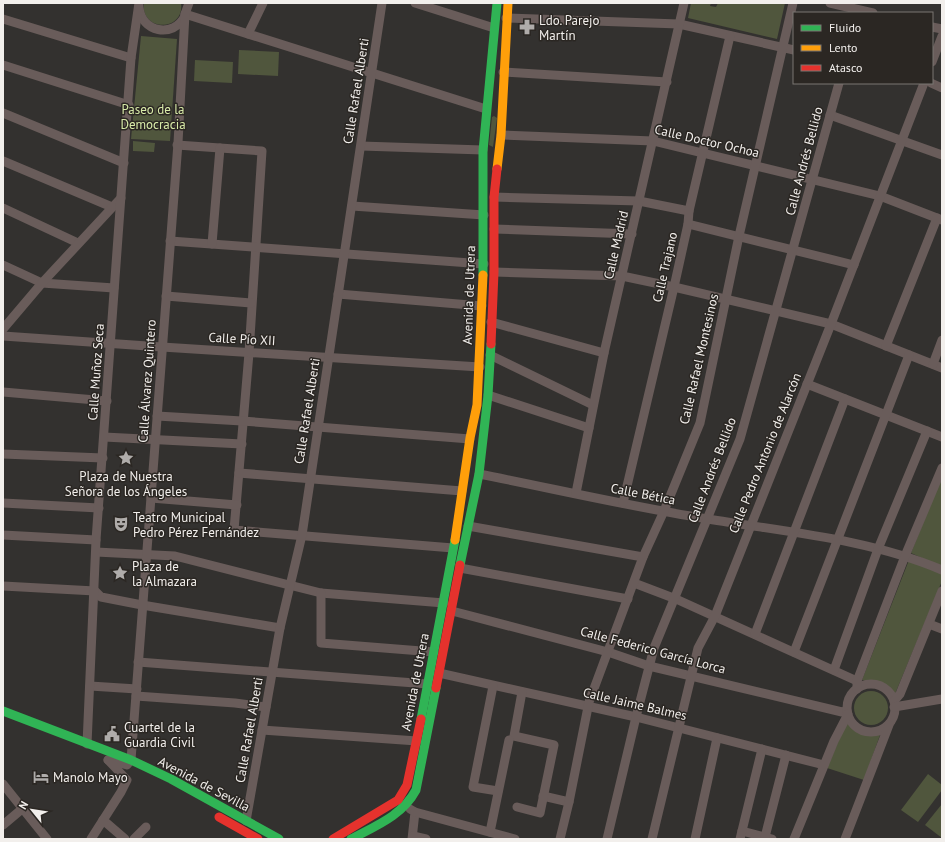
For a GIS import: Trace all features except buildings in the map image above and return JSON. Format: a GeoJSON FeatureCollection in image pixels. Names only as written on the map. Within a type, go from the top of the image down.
{"type":"FeatureCollection","features":[{"type":"Feature","properties":{"kind":"street"},"geometry":{"type":"LineString","coordinates":[[139,3],[139,12],[142,19],[151,28],[158,30],[174,28],[182,21],[185,14],[486,109]]}},
{"type":"Feature","properties":{"kind":"street","name":"Calle Muñoz Seca"},"geometry":{"type":"LineString","coordinates":[[87,744],[95,591],[96,540],[132,58],[139,3]]}},
{"type":"Feature","properties":{"kind":"street","name":"Calle Álvarez Quintero"},"geometry":{"type":"LineString","coordinates":[[131,760],[146,554],[152,498],[185,14],[188,3]]}},
{"type":"Feature","properties":{"kind":"street"},"geometry":{"type":"LineString","coordinates":[[248,34],[263,3]]}},
{"type":"Feature","properties":{"kind":"street","name":"Calle Rafael Alberti"},"geometry":{"type":"LineString","coordinates":[[246,821],[280,628],[302,535],[317,427],[329,357],[382,3]]}},
{"type":"Feature","properties":{"kind":"street"},"geometry":{"type":"LineString","coordinates":[[415,3],[494,28]]}},
{"type":"Feature","properties":{"kind":"street"},"geometry":{"type":"LineString","coordinates":[[486,109],[497,3]]}},
{"type":"Feature","properties":{"kind":"street"},"geometry":{"type":"LineString","coordinates":[[486,109],[492,105],[501,108],[508,3]]}},
{"type":"Feature","properties":{"kind":"street","name":"Calle Madrid"},"geometry":{"type":"LineString","coordinates":[[576,493],[604,353],[684,3]]}},
{"type":"Feature","properties":{"kind":"street","name":"Calle Rafael Montesinos"},"geometry":{"type":"LineString","coordinates":[[560,839],[588,706],[643,557],[664,511],[700,423],[739,236],[793,3]]}},
{"type":"Feature","properties":{"kind":"street"},"geometry":{"type":"LineString","coordinates":[[830,3],[869,12]]}},
{"type":"Feature","properties":{"kind":"street"},"geometry":{"type":"LineString","coordinates":[[506,18],[679,24],[793,50]]}},
{"type":"Feature","properties":{"kind":"street"},"geometry":{"type":"LineString","coordinates":[[3,20],[132,58]]}},
{"type":"Feature","properties":{"kind":"street","name":"Calle Trajano"},"geometry":{"type":"LineString","coordinates":[[623,503],[674,287],[688,224],[689,212],[730,36]]}},
{"type":"Feature","properties":{"kind":"street"},"geometry":{"type":"LineString","coordinates":[[933,59],[942,36]]}},
{"type":"Feature","properties":{"kind":"street"},"geometry":{"type":"LineString","coordinates":[[3,65],[129,105]]}},
{"type":"Feature","properties":{"kind":"street"},"geometry":{"type":"LineString","coordinates":[[503,72],[667,82]]}},
{"type":"Feature","properties":{"kind":"street","name":"Calle Andrés Bellido"},"geometry":{"type":"LineString","coordinates":[[607,839],[636,717],[656,643],[676,598],[740,439],[839,84]]}},
{"type":"Feature","properties":{"kind":"street","name":"Calle Pedro Antonio de Alarcón"},"geometry":{"type":"LineString","coordinates":[[652,839],[698,648],[715,616],[831,324],[924,84]]}},
{"type":"Feature","properties":{"kind":"street"},"geometry":{"type":"LineString","coordinates":[[932,84],[942,88]]}},
{"type":"Feature","properties":{"kind":"street","name":"Avenida de Utrera"},"geometry":{"type":"LineString","coordinates":[[352,839],[405,807],[416,790],[476,492],[484,441],[488,394],[494,272],[494,197],[501,135],[501,108]]}},
{"type":"Feature","properties":{"kind":"street","name":"Avenida de Utrera"},"geometry":{"type":"LineString","coordinates":[[333,839],[398,800],[407,785],[444,603],[470,438],[477,405],[484,264],[483,150],[486,109]]}},
{"type":"Feature","properties":{"kind":"street"},"geometry":{"type":"LineString","coordinates":[[3,113],[124,163]]}},
{"type":"Feature","properties":{"kind":"street"},"geometry":{"type":"LineString","coordinates":[[830,115],[902,139],[942,155]]}},
{"type":"Feature","properties":{"kind":"street","name":"Calle Doctor Ochoa"},"geometry":{"type":"LineString","coordinates":[[501,135],[653,141],[880,196],[939,219]]}},
{"type":"Feature","properties":{"kind":"street"},"geometry":{"type":"LineString","coordinates":[[177,145],[262,151],[251,303],[249,353],[242,421],[242,444],[234,530],[453,548]]}},
{"type":"Feature","properties":{"kind":"street"},"geometry":{"type":"LineString","coordinates":[[361,146],[483,150],[490,157],[498,155]]}},
{"type":"Feature","properties":{"kind":"street"},"geometry":{"type":"LineString","coordinates":[[212,244],[220,148]]}},
{"type":"Feature","properties":{"kind":"street"},"geometry":{"type":"LineString","coordinates":[[3,161],[112,207]]}},
{"type":"Feature","properties":{"kind":"street"},"geometry":{"type":"LineString","coordinates":[[494,197],[639,201],[689,212]]}},
{"type":"Feature","properties":{"kind":"street"},"geometry":{"type":"LineString","coordinates":[[3,329],[78,243],[121,198]]}},
{"type":"Feature","properties":{"kind":"street"},"geometry":{"type":"LineString","coordinates":[[352,206],[484,215]]}},
{"type":"Feature","properties":{"kind":"street"},"geometry":{"type":"LineString","coordinates":[[3,208],[78,243]]}},
{"type":"Feature","properties":{"kind":"street"},"geometry":{"type":"LineString","coordinates":[[886,346],[939,219]]}},
{"type":"Feature","properties":{"kind":"street"},"geometry":{"type":"LineString","coordinates":[[688,224],[854,265]]}},
{"type":"Feature","properties":{"kind":"street"},"geometry":{"type":"LineString","coordinates":[[494,229],[632,234]]}},
{"type":"Feature","properties":{"kind":"street"},"geometry":{"type":"LineString","coordinates":[[170,241],[484,264]]}},
{"type":"Feature","properties":{"kind":"street"},"geometry":{"type":"LineString","coordinates":[[3,265],[42,283],[114,288]]}},
{"type":"Feature","properties":{"kind":"street"},"geometry":{"type":"LineString","coordinates":[[494,272],[622,276],[674,287],[831,324],[942,368]]}},
{"type":"Feature","properties":{"kind":"street"},"geometry":{"type":"LineString","coordinates":[[338,294],[482,306]]}},
{"type":"Feature","properties":{"kind":"street"},"geometry":{"type":"LineString","coordinates":[[166,296],[251,303]]}},
{"type":"Feature","properties":{"kind":"street"},"geometry":{"type":"LineString","coordinates":[[491,322],[604,353]]}},
{"type":"Feature","properties":{"kind":"street","name":"Calle Pío XII"},"geometry":{"type":"LineString","coordinates":[[3,329],[111,344],[480,367]]}},
{"type":"Feature","properties":{"kind":"street"},"geometry":{"type":"LineString","coordinates":[[933,364],[942,340]]}},
{"type":"Feature","properties":{"kind":"street"},"geometry":{"type":"LineString","coordinates":[[490,355],[593,405]]}},
{"type":"Feature","properties":{"kind":"street"},"geometry":{"type":"LineString","coordinates":[[794,652],[909,355]]}},
{"type":"Feature","properties":{"kind":"street"},"geometry":{"type":"LineString","coordinates":[[807,384],[942,437]]}},
{"type":"Feature","properties":{"kind":"street"},"geometry":{"type":"LineString","coordinates":[[3,392],[107,401]]}},
{"type":"Feature","properties":{"kind":"street"},"geometry":{"type":"LineString","coordinates":[[488,394],[588,428]]}},
{"type":"Feature","properties":{"kind":"street"},"geometry":{"type":"LineString","coordinates":[[755,634],[845,399]]}},
{"type":"Feature","properties":{"kind":"street"},"geometry":{"type":"LineString","coordinates":[[157,416],[470,438],[484,441]]}},
{"type":"Feature","properties":{"kind":"street"},"geometry":{"type":"LineString","coordinates":[[834,670],[878,549],[927,431]]}},
{"type":"Feature","properties":{"kind":"street"},"geometry":{"type":"LineString","coordinates":[[104,437],[242,444]]}},
{"type":"Feature","properties":{"kind":"street"},"geometry":{"type":"LineString","coordinates":[[3,454],[103,458]]}},
{"type":"Feature","properties":{"kind":"street"},"geometry":{"type":"LineString","coordinates":[[794,839],[824,765],[848,713],[848,701],[857,685],[905,556],[942,468]]}},
{"type":"Feature","properties":{"kind":"street"},"geometry":{"type":"LineString","coordinates":[[239,473],[462,491],[470,495],[476,492]]}},
{"type":"Feature","properties":{"kind":"street","name":"Calle Bética"},"geometry":{"type":"LineString","coordinates":[[479,474],[707,519],[837,540],[905,556],[942,570]]}},
{"type":"Feature","properties":{"kind":"street"},"geometry":{"type":"LineString","coordinates":[[152,498],[237,505]]}},
{"type":"Feature","properties":{"kind":"street"},"geometry":{"type":"LineString","coordinates":[[3,503],[99,508]]}},
{"type":"Feature","properties":{"kind":"street"},"geometry":{"type":"LineString","coordinates":[[468,526],[643,557]]}},
{"type":"Feature","properties":{"kind":"street"},"geometry":{"type":"LineString","coordinates":[[3,536],[96,540]]}},
{"type":"Feature","properties":{"kind":"street"},"geometry":{"type":"LineString","coordinates":[[96,552],[175,556],[321,593],[444,603]]}},
{"type":"Feature","properties":{"kind":"street"},"geometry":{"type":"LineString","coordinates":[[460,568],[628,599]]}},
{"type":"Feature","properties":{"kind":"street"},"geometry":{"type":"LineString","coordinates":[[634,583],[676,598],[834,670],[857,685],[878,686],[888,692],[894,704]]}},
{"type":"Feature","properties":{"kind":"street"},"geometry":{"type":"LineString","coordinates":[[3,586],[95,591],[101,597],[280,628]]}},
{"type":"Feature","properties":{"kind":"street"},"geometry":{"type":"LineString","coordinates":[[845,839],[892,720],[894,704],[900,694],[942,591]]}},
{"type":"Feature","properties":{"kind":"street"},"geometry":{"type":"LineString","coordinates":[[321,593],[321,643],[434,652]]}},
{"type":"Feature","properties":{"kind":"street","name":"Calle Federico García Lorca"},"geometry":{"type":"LineString","coordinates":[[452,611],[608,652],[649,666],[848,713]]}},
{"type":"Feature","properties":{"kind":"street"},"geometry":{"type":"LineString","coordinates":[[929,624],[942,629]]}},
{"type":"Feature","properties":{"kind":"street"},"geometry":{"type":"LineString","coordinates":[[138,662],[428,684]]}},
{"type":"Feature","properties":{"kind":"street","name":"Calle Jaime Balmes"},"geometry":{"type":"LineString","coordinates":[[439,673],[678,727],[824,765]]}},
{"type":"Feature","properties":{"kind":"street"},"geometry":{"type":"LineString","coordinates":[[90,686],[136,693],[266,707]]}},
{"type":"Feature","properties":{"kind":"street"},"geometry":{"type":"LineString","coordinates":[[492,686],[469,787],[498,792]]}},
{"type":"Feature","properties":{"kind":"street"},"geometry":{"type":"LineString","coordinates":[[517,807],[540,813],[554,745],[514,736],[522,692]]}},
{"type":"Feature","properties":{"kind":"street"},"geometry":{"type":"LineString","coordinates":[[894,704],[942,699]]}},
{"type":"Feature","properties":{"kind":"street","name":"Avenida de Sevilla"},"geometry":{"type":"LineString","coordinates":[[3,711],[131,760],[171,779],[279,839]]}},
{"type":"Feature","properties":{"kind":"street"},"geometry":{"type":"LineString","coordinates":[[848,713],[856,726],[866,732],[881,730],[892,720]]}},
{"type":"Feature","properties":{"kind":"street","name":"Avenida de Sevilla"},"geometry":{"type":"LineString","coordinates":[[3,719],[108,760],[168,787],[245,836],[258,839]]}},
{"type":"Feature","properties":{"kind":"street"},"geometry":{"type":"LineString","coordinates":[[262,730],[416,741]]}},
{"type":"Feature","properties":{"kind":"street"},"geometry":{"type":"LineString","coordinates":[[695,839],[717,738]]}},
{"type":"Feature","properties":{"kind":"street"},"geometry":{"type":"LineString","coordinates":[[490,832],[509,740]]}},
{"type":"Feature","properties":{"kind":"street"},"geometry":{"type":"LineString","coordinates":[[762,749],[740,835],[768,838],[786,755]]}},
{"type":"Feature","properties":{"kind":"street"},"geometry":{"type":"LineString","coordinates":[[108,760],[126,765],[131,760]]}},
{"type":"Feature","properties":{"kind":"street"},"geometry":{"type":"LineString","coordinates":[[90,839],[122,792],[127,780],[108,760]]}},
{"type":"Feature","properties":{"kind":"street"},"geometry":{"type":"LineString","coordinates":[[3,784],[47,839]]}},
{"type":"Feature","properties":{"kind":"street"},"geometry":{"type":"LineString","coordinates":[[543,796],[569,802]]}},
{"type":"Feature","properties":{"kind":"street"},"geometry":{"type":"LineString","coordinates":[[405,807],[415,812],[515,839]]}},
{"type":"Feature","properties":{"kind":"street"},"geometry":{"type":"LineString","coordinates":[[3,825],[22,809]]}},
{"type":"Feature","properties":{"kind":"street"},"geometry":{"type":"LineString","coordinates":[[415,812],[413,837],[426,839]]}},
{"type":"Feature","properties":{"kind":"street"},"geometry":{"type":"LineString","coordinates":[[103,820],[125,839]]}},
{"type":"Feature","properties":{"kind":"street"},"geometry":{"type":"LineString","coordinates":[[134,839],[146,826]]}},
{"type":"Feature","properties":{"kind":"green space"},"geometry":{"type":"Polygon","coordinates":[[[144,3],[181,3],[180,13],[176,19],[170,23],[162,25],[149,19],[145,13],[144,3]]]}},
{"type":"Feature","properties":{"kind":"green space"},"geometry":{"type":"Polygon","coordinates":[[[691,3],[711,3],[710,6],[716,7],[718,3],[785,3],[777,39],[688,18],[691,3]]]}},
{"type":"Feature","properties":{"kind":"green space","name":"Paseo de la Democracia"},"geometry":{"type":"Polygon","coordinates":[[[141,36],[177,39],[170,141],[131,139],[141,36]]]}},
{"type":"Feature","properties":{"kind":"green space"},"geometry":{"type":"Polygon","coordinates":[[[239,50],[279,52],[278,76],[238,74],[239,50]]]}},
{"type":"Feature","properties":{"kind":"green space"},"geometry":{"type":"Polygon","coordinates":[[[195,60],[233,62],[232,83],[194,81],[195,60]]]}},
{"type":"Feature","properties":{"kind":"green space"},"geometry":{"type":"Polygon","coordinates":[[[494,116],[497,118],[493,147],[489,145],[492,117],[494,116]]]}},
{"type":"Feature","properties":{"kind":"green space"},"geometry":{"type":"Polygon","coordinates":[[[133,141],[155,143],[154,152],[133,151],[133,141]]]}},
{"type":"Feature","properties":{"kind":"green space"},"geometry":{"type":"Polygon","coordinates":[[[942,476],[942,567],[911,553],[942,476]]]}},
{"type":"Feature","properties":{"kind":"green space"},"geometry":{"type":"Polygon","coordinates":[[[909,560],[942,573],[942,581],[895,694],[881,684],[862,680],[909,560]]]}},
{"type":"Feature","properties":{"kind":"green space"},"geometry":{"type":"Polygon","coordinates":[[[871,691],[883,696],[888,708],[883,720],[871,725],[859,720],[854,708],[859,696],[871,691]]]}},
{"type":"Feature","properties":{"kind":"green space"},"geometry":{"type":"Polygon","coordinates":[[[846,723],[863,734],[880,735],[864,780],[827,768],[846,723]]]}},
{"type":"Feature","properties":{"kind":"green space"},"geometry":{"type":"Polygon","coordinates":[[[928,774],[942,785],[942,790],[918,822],[901,810],[928,774]]]}},
{"type":"Feature","properties":{"kind":"green space"},"geometry":{"type":"Polygon","coordinates":[[[942,804],[942,838],[925,825],[942,804]]]}},
{"type":"Feature","properties":{"kind":"traffic: fast"},"geometry":{"type":"LineString","coordinates":[[483,275],[483,151],[497,3]]}},
{"type":"Feature","properties":{"kind":"traffic: fast"},"geometry":{"type":"LineString","coordinates":[[460,565],[479,474],[488,395],[491,344]]}},
{"type":"Feature","properties":{"kind":"traffic: fast"},"geometry":{"type":"LineString","coordinates":[[421,719],[455,540]]}},
{"type":"Feature","properties":{"kind":"traffic: fast"},"geometry":{"type":"LineString","coordinates":[[351,839],[396,814],[416,790],[436,688]]}},
{"type":"Feature","properties":{"kind":"traffic: fast"},"geometry":{"type":"LineString","coordinates":[[3,711],[131,760],[171,779],[279,839]]}},
{"type":"Feature","properties":{"kind":"traffic: slow"},"geometry":{"type":"LineString","coordinates":[[497,169],[501,135],[508,3]]}},
{"type":"Feature","properties":{"kind":"traffic: slow"},"geometry":{"type":"LineString","coordinates":[[455,540],[470,438],[477,405],[483,275]]}},
{"type":"Feature","properties":{"kind":"traffic: jam"},"geometry":{"type":"LineString","coordinates":[[491,344],[494,272],[494,197],[497,169]]}},
{"type":"Feature","properties":{"kind":"traffic: jam"},"geometry":{"type":"LineString","coordinates":[[436,688],[460,565]]}},
{"type":"Feature","properties":{"kind":"traffic: jam"},"geometry":{"type":"LineString","coordinates":[[333,839],[398,800],[407,785],[421,719]]}},
{"type":"Feature","properties":{"kind":"traffic: jam"},"geometry":{"type":"LineString","coordinates":[[219,817],[258,839]]}},
{"type":"Feature","properties":{"kind":"place","name":"Ldo. Parejo Martín"},"geometry":{"type":"Point","coordinates":[527,27]}},
{"type":"Feature","properties":{"kind":"place","name":"Plaza de Nuestra Señora de los Ángeles"},"geometry":{"type":"Point","coordinates":[126,458]}},
{"type":"Feature","properties":{"kind":"place","name":"Teatro Municipal Pedro Pérez Fernández"},"geometry":{"type":"Point","coordinates":[121,524]}},
{"type":"Feature","properties":{"kind":"place","name":"Plaza de la Almazara"},"geometry":{"type":"Point","coordinates":[120,573]}},
{"type":"Feature","properties":{"kind":"place","name":"Cuartel de la Guardia Civil"},"geometry":{"type":"Point","coordinates":[112,734]}},
{"type":"Feature","properties":{"kind":"place","name":"Manolo Mayo"},"geometry":{"type":"Point","coordinates":[41,777]}}]}
